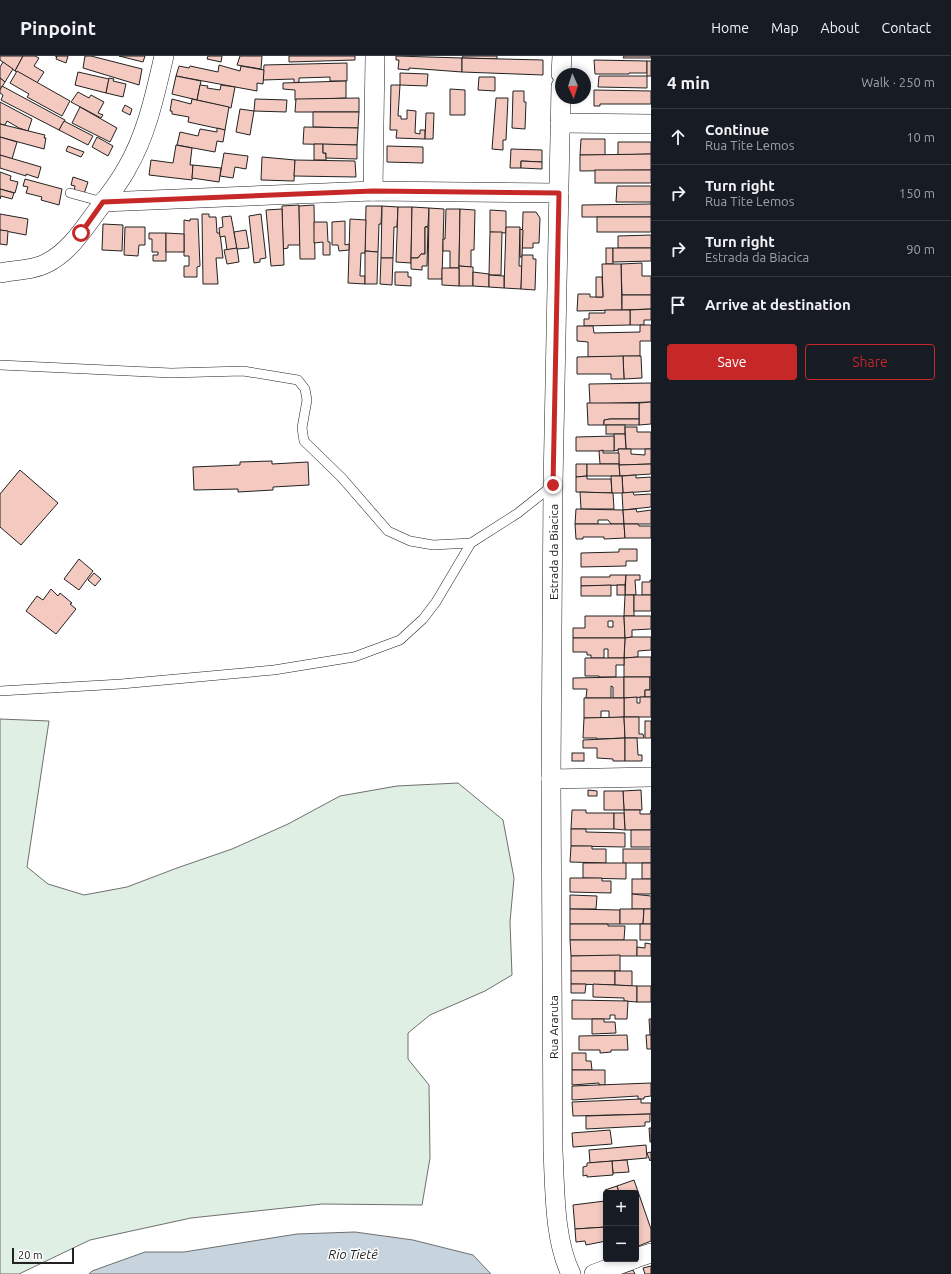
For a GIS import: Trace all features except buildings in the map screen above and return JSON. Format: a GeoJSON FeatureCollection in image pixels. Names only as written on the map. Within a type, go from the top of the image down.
{"type":"FeatureCollection","features":[{"type":"Feature","properties":{"kind":"street"},"geometry":{"type":"LineString","coordinates":[[0,273],[26,269],[47,263],[64,251],[81,233],[127,169],[138,147],[151,110],[164,56]]}},
{"type":"Feature","properties":{"kind":"street"},"geometry":{"type":"LineString","coordinates":[[373,191],[375,56]]}},
{"type":"Feature","properties":{"kind":"street"},"geometry":{"type":"LineString","coordinates":[[561,68],[562,56]]}},
{"type":"Feature","properties":{"kind":"street","name":"Estrada da Biacica"},"geometry":{"type":"LineString","coordinates":[[551,779],[553,485],[561,104]]}},
{"type":"Feature","properties":{"kind":"street"},"geometry":{"type":"LineString","coordinates":[[560,123],[651,124]]}},
{"type":"Feature","properties":{"kind":"street"},"geometry":{"type":"LineString","coordinates":[[103,202],[373,191],[559,193]]}},
{"type":"Feature","properties":{"kind":"street"},"geometry":{"type":"LineString","coordinates":[[551,779],[651,777]]}},
{"type":"Feature","properties":{"kind":"street","name":"Rua Araruta"},"geometry":{"type":"LineString","coordinates":[[551,779],[553,1151],[555,1202],[563,1253],[572,1274]]}},
{"type":"Feature","properties":{"kind":"street"},"geometry":{"type":"LineString","coordinates":[[639,1258],[651,1253]]}},
{"type":"Feature","properties":{"kind":"street"},"geometry":{"type":"LineString","coordinates":[[594,1274],[627,1262]]}},
{"type":"Feature","properties":{"kind":"lane"},"geometry":{"type":"LineString","coordinates":[[70,193],[103,202]]}},
{"type":"Feature","properties":{"kind":"lane"},"geometry":{"type":"LineString","coordinates":[[0,365],[171,373],[243,371],[298,380],[306,389],[307,400],[302,428],[304,441],[342,478],[388,531],[410,541],[434,545],[471,543]]}},
{"type":"Feature","properties":{"kind":"lane"},"geometry":{"type":"LineString","coordinates":[[0,691],[121,684],[274,670],[354,657],[400,640],[423,619],[436,602],[471,543],[518,513],[553,485]]}},
{"type":"Feature","properties":{"kind":"green space"},"geometry":{"type":"Polygon","coordinates":[[[0,719],[49,721],[27,867],[48,884],[84,895],[127,887],[232,849],[288,824],[340,796],[397,786],[458,783],[503,820],[514,878],[510,922],[512,975],[485,991],[430,1015],[408,1033],[408,1059],[429,1085],[430,1158],[422,1205],[322,1204],[191,1218],[90,1240],[19,1274],[0,1274],[0,719]]]}},
{"type":"Feature","properties":{"kind":"water","name":"Rio Tietê"},"geometry":{"type":"Polygon","coordinates":[[[355,1232],[413,1240],[473,1255],[491,1274],[89,1274],[92,1271],[145,1252],[184,1252],[297,1234],[355,1232]]]}},
{"type":"Feature","properties":{"kind":"route"},"geometry":{"type":"LineString","coordinates":[[81,233],[103,202],[373,191],[559,193],[553,485]]}}]}
